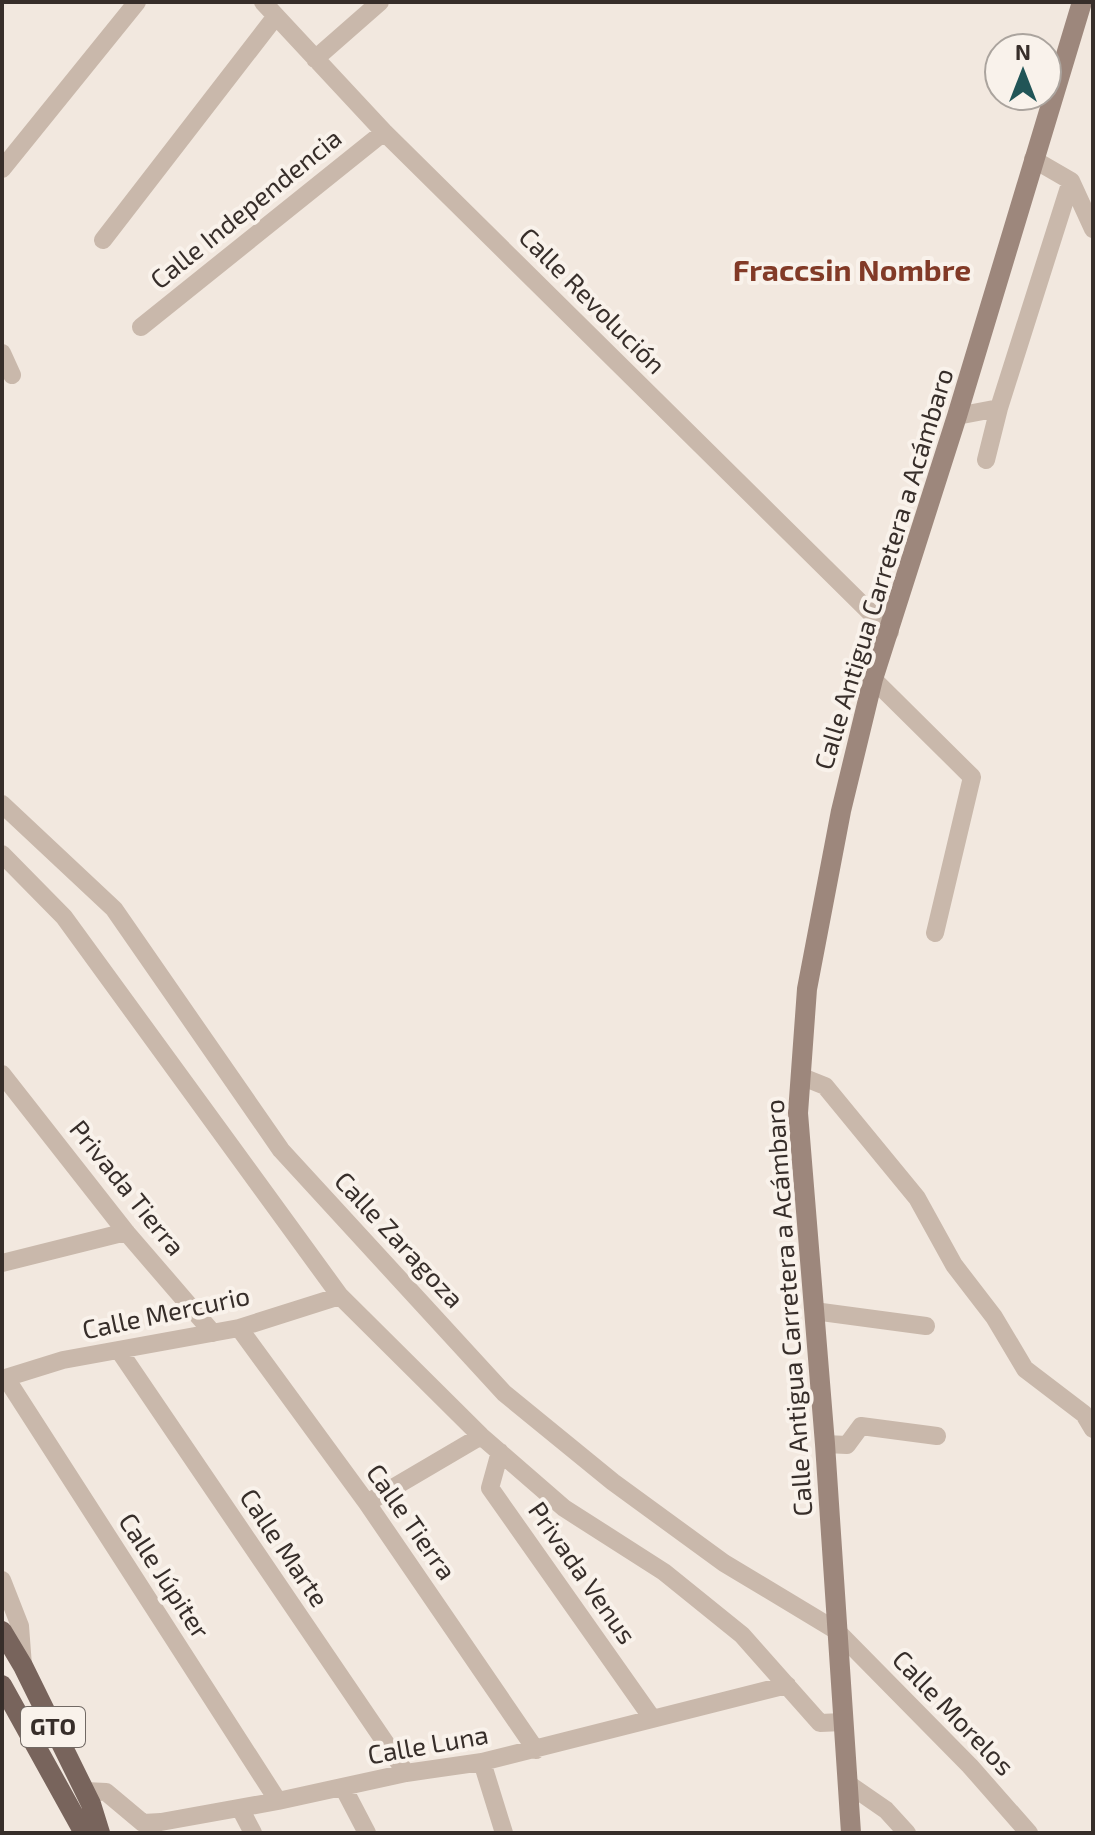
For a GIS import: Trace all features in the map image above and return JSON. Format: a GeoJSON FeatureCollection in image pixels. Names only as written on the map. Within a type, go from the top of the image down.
{"type":"FeatureCollection","features":[{"type":"Feature","properties":{"kind":"main road","name":"Calle Antigua Carretera a Acámbaro"},"geometry":{"type":"LineString","coordinates":[[851,1833],[825,1444],[798,1113],[807,989],[841,811],[873,679],[957,416],[1082,2]]}},
{"type":"Feature","properties":{"kind":"main road","name":"GTO"},"geometry":{"type":"LineString","coordinates":[[2,1631],[23,1666],[85,1791],[88,1831]]}},
{"type":"Feature","properties":{"kind":"main road","name":"GTO"},"geometry":{"type":"LineString","coordinates":[[2,1685],[88,1831]]}},
{"type":"Feature","properties":{"kind":"street"},"geometry":{"type":"LineString","coordinates":[[2,169],[137,2]]}},
{"type":"Feature","properties":{"kind":"street"},"geometry":{"type":"LineString","coordinates":[[315,59],[380,2]]}},
{"type":"Feature","properties":{"kind":"street"},"geometry":{"type":"LineString","coordinates":[[103,240],[270,9]]}},
{"type":"Feature","properties":{"kind":"street","name":"Calle Revolución"},"geometry":{"type":"LineString","coordinates":[[270,9],[384,132],[890,632]]}},
{"type":"Feature","properties":{"kind":"street","name":"Calle Independencia"},"geometry":{"type":"LineString","coordinates":[[141,327],[384,132]]}},
{"type":"Feature","properties":{"kind":"street"},"geometry":{"type":"LineString","coordinates":[[1033,159],[1071,181],[1093,229]]}},
{"type":"Feature","properties":{"kind":"street"},"geometry":{"type":"LineString","coordinates":[[986,460],[999,408],[1071,181]]}},
{"type":"Feature","properties":{"kind":"street"},"geometry":{"type":"LineString","coordinates":[[2,353],[12,375]]}},
{"type":"Feature","properties":{"kind":"street"},"geometry":{"type":"LineString","coordinates":[[957,416],[999,408]]}},
{"type":"Feature","properties":{"kind":"street"},"geometry":{"type":"LineString","coordinates":[[873,679],[972,777],[935,933]]}},
{"type":"Feature","properties":{"kind":"street","name":"Calle Zaragoza"},"geometry":{"type":"LineString","coordinates":[[2,804],[114,909],[281,1150],[504,1393],[613,1482],[724,1563],[837,1631]]}},
{"type":"Feature","properties":{"kind":"street"},"geometry":{"type":"LineString","coordinates":[[2,854],[64,917],[340,1296],[481,1436],[564,1508],[675,1581],[742,1635],[820,1723],[843,1722]]}},
{"type":"Feature","properties":{"kind":"street","name":"Privada Tierra"},"geometry":{"type":"LineString","coordinates":[[2,1074],[126,1232],[213,1333]]}},
{"type":"Feature","properties":{"kind":"street"},"geometry":{"type":"LineString","coordinates":[[800,1076],[825,1086],[917,1198],[954,1265],[994,1317],[1025,1369],[1084,1414],[1093,1429]]}},
{"type":"Feature","properties":{"kind":"street"},"geometry":{"type":"LineString","coordinates":[[2,1263],[126,1232]]}},
{"type":"Feature","properties":{"kind":"street","name":"Calle Mercurio"},"geometry":{"type":"LineString","coordinates":[[4,1378],[63,1360],[239,1328],[340,1296]]}},
{"type":"Feature","properties":{"kind":"street"},"geometry":{"type":"LineString","coordinates":[[814,1311],[926,1326]]}},
{"type":"Feature","properties":{"kind":"street","name":"Calle Tierra"},"geometry":{"type":"LineString","coordinates":[[239,1328],[367,1503],[536,1750]]}},
{"type":"Feature","properties":{"kind":"street","name":"Calle Marte"},"geometry":{"type":"LineString","coordinates":[[120,1352],[406,1773]]}},
{"type":"Feature","properties":{"kind":"street","name":"Calle Júpiter"},"geometry":{"type":"LineString","coordinates":[[4,1378],[278,1801]]}},
{"type":"Feature","properties":{"kind":"street"},"geometry":{"type":"LineString","coordinates":[[825,1444],[847,1445],[861,1426],[937,1436]]}},
{"type":"Feature","properties":{"kind":"street"},"geometry":{"type":"LineString","coordinates":[[367,1503],[481,1436]]}},
{"type":"Feature","properties":{"kind":"street","name":"Privada Venus"},"geometry":{"type":"LineString","coordinates":[[500,1452],[490,1488],[652,1718]]}},
{"type":"Feature","properties":{"kind":"street"},"geometry":{"type":"LineString","coordinates":[[2,1580],[20,1626],[23,1666]]}},
{"type":"Feature","properties":{"kind":"street","name":"Calle Morelos"},"geometry":{"type":"LineString","coordinates":[[837,1631],[970,1766],[1029,1833]]}},
{"type":"Feature","properties":{"kind":"street","name":"Calle Luna"},"geometry":{"type":"LineString","coordinates":[[85,1791],[106,1792],[143,1823],[278,1801],[406,1773],[482,1762],[787,1685]]}},
{"type":"Feature","properties":{"kind":"street"},"geometry":{"type":"LineString","coordinates":[[482,1762],[504,1833]]}},
{"type":"Feature","properties":{"kind":"street"},"geometry":{"type":"LineString","coordinates":[[847,1783],[886,1810],[907,1833]]}},
{"type":"Feature","properties":{"kind":"street"},"geometry":{"type":"LineString","coordinates":[[343,1787],[367,1833]]}},
{"type":"Feature","properties":{"kind":"street"},"geometry":{"type":"LineString","coordinates":[[240,1808],[253,1833]]}},
{"type":"Feature","properties":{"kind":"street"},"geometry":{"type":"LineString","coordinates":[[886,1810],[888,1833]]}},
{"type":"Feature","properties":{"kind":"district","name":"Fraccsin Nombre"},"geometry":{"type":"Point","coordinates":[852,271]}}]}
